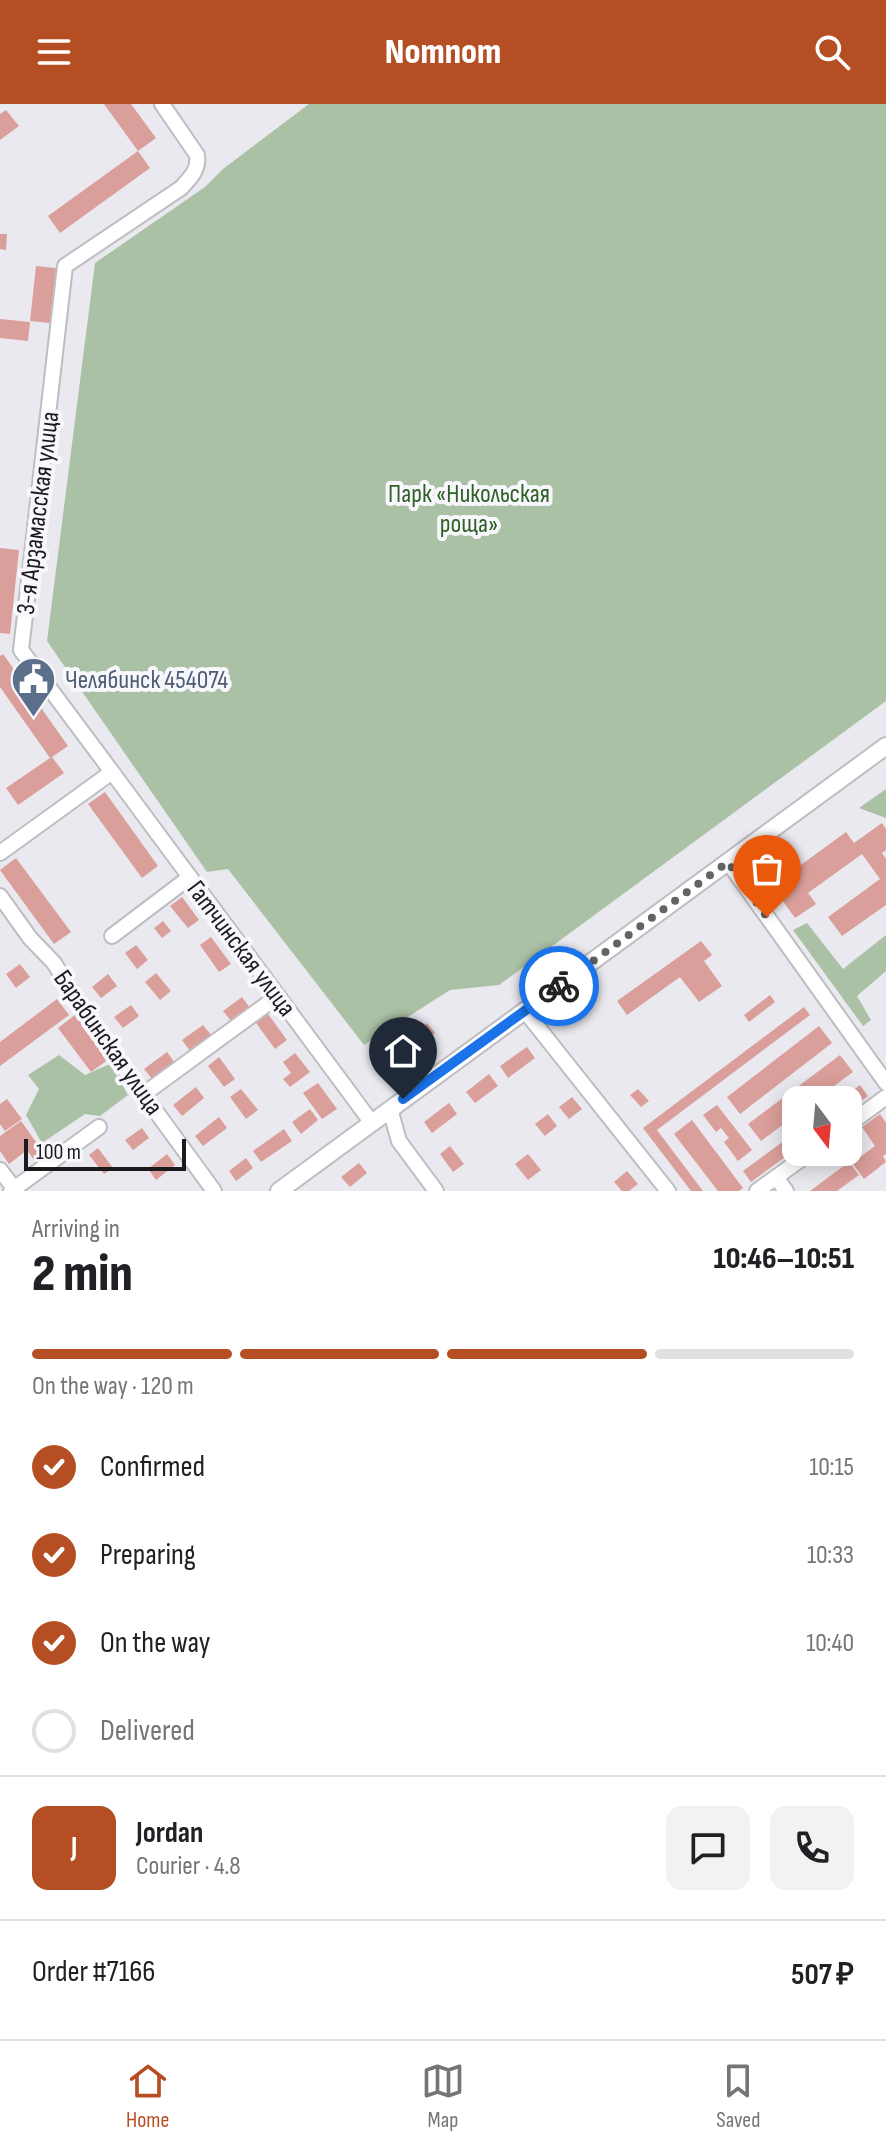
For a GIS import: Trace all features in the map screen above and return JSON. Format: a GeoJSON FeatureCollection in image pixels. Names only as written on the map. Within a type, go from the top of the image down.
{"type":"FeatureCollection","features":[{"type":"Feature","properties":{"kind":"main road"},"geometry":{"type":"LineString","coordinates":[[279,1191],[886,746]]}},
{"type":"Feature","properties":{"kind":"street","name":"3-я Арзамасская улица"},"geometry":{"type":"LineString","coordinates":[[112,772],[21,650],[65,266],[181,188],[194,174],[197,155],[162,104]]}},
{"type":"Feature","properties":{"kind":"street"},"geometry":{"type":"LineString","coordinates":[[0,853],[112,772]]}},
{"type":"Feature","properties":{"kind":"street","name":"Гатчинская улица"},"geometry":{"type":"LineString","coordinates":[[112,772],[372,1123]]}},
{"type":"Feature","properties":{"kind":"street"},"geometry":{"type":"LineString","coordinates":[[728,862],[886,1083]]}},
{"type":"Feature","properties":{"kind":"street"},"geometry":{"type":"LineString","coordinates":[[112,936],[190,877]]}},
{"type":"Feature","properties":{"kind":"street","name":"Барабинская улица"},"geometry":{"type":"LineString","coordinates":[[0,896],[30,938],[54,963],[92,1024],[214,1191]]}},
{"type":"Feature","properties":{"kind":"street"},"geometry":{"type":"LineString","coordinates":[[144,1094],[278,996]]}},
{"type":"Feature","properties":{"kind":"street"},"geometry":{"type":"LineString","coordinates":[[525,1011],[668,1191]]}},
{"type":"Feature","properties":{"kind":"street"},"geometry":{"type":"LineString","coordinates":[[862,1115],[886,1097]]}},
{"type":"Feature","properties":{"kind":"street"},"geometry":{"type":"LineString","coordinates":[[390,1109],[399,1141],[436,1191]]}},
{"type":"Feature","properties":{"kind":"street"},"geometry":{"type":"LineString","coordinates":[[0,1170],[14,1190],[99,1127]]}},
{"type":"Feature","properties":{"kind":"street"},"geometry":{"type":"LineString","coordinates":[[757,1191],[791,1166]]}},
{"type":"Feature","properties":{"kind":"street"},"geometry":{"type":"LineString","coordinates":[[776,1177],[786,1191]]}},
{"type":"Feature","properties":{"kind":"green space","name":"Парк «Никольская роща»"},"geometry":{"type":"Polygon","coordinates":[[[309,104],[886,104],[886,701],[499,985],[450,990],[364,1045],[228,869],[207,872],[47,641],[95,263],[205,187],[223,169],[309,104]]]}},
{"type":"Feature","properties":{"kind":"green space"},"geometry":{"type":"Polygon","coordinates":[[[886,789],[886,818],[859,808],[886,789]]]}},
{"type":"Feature","properties":{"kind":"green space"},"geometry":{"type":"Polygon","coordinates":[[[807,923],[843,969],[886,935],[886,971],[857,996],[871,1020],[863,1026],[793,930],[807,923]]]}},
{"type":"Feature","properties":{"kind":"green space"},"geometry":{"type":"Polygon","coordinates":[[[59,1055],[85,1075],[110,1064],[128,1095],[100,1116],[85,1114],[42,1143],[26,1115],[39,1089],[28,1075],[59,1055]]]}},
{"type":"Feature","properties":{"kind":"building"},"geometry":{"type":"Polygon","coordinates":[[[104,104],[131,104],[156,138],[138,151],[104,104]]]}},
{"type":"Feature","properties":{"kind":"building"},"geometry":{"type":"Polygon","coordinates":[[[6,110],[19,126],[0,140],[0,114],[6,110]]]}},
{"type":"Feature","properties":{"kind":"building"},"geometry":{"type":"Polygon","coordinates":[[[138,151],[150,168],[60,233],[48,216],[138,151]]]}},
{"type":"Feature","properties":{"kind":"building"},"geometry":{"type":"Polygon","coordinates":[[[0,234],[7,234],[6,250],[0,249],[0,234]]]}},
{"type":"Feature","properties":{"kind":"building"},"geometry":{"type":"Polygon","coordinates":[[[36,266],[56,268],[50,323],[30,321],[36,266]]]}},
{"type":"Feature","properties":{"kind":"building"},"geometry":{"type":"Polygon","coordinates":[[[0,319],[30,322],[28,341],[0,338],[0,319]]]}},
{"type":"Feature","properties":{"kind":"building"},"geometry":{"type":"Polygon","coordinates":[[[0,548],[19,550],[10,634],[0,633],[0,548]]]}},
{"type":"Feature","properties":{"kind":"building"},"geometry":{"type":"Polygon","coordinates":[[[3,654],[68,746],[52,757],[64,773],[18,805],[6,788],[50,758],[0,687],[0,656],[3,654]]]}},
{"type":"Feature","properties":{"kind":"building"},"geometry":{"type":"Polygon","coordinates":[[[105,792],[158,866],[142,878],[88,804],[105,792]]]}},
{"type":"Feature","properties":{"kind":"building"},"geometry":{"type":"Polygon","coordinates":[[[882,823],[886,829],[886,850],[882,853],[886,859],[886,905],[842,936],[828,917],[880,879],[862,854],[808,893],[816,904],[795,918],[772,886],[846,832],[854,843],[882,823]]]}},
{"type":"Feature","properties":{"kind":"building"},"geometry":{"type":"Polygon","coordinates":[[[16,858],[71,932],[54,944],[0,870],[16,858]]]}},
{"type":"Feature","properties":{"kind":"building"},"geometry":{"type":"Polygon","coordinates":[[[182,897],[199,920],[188,928],[170,906],[182,897]]]}},
{"type":"Feature","properties":{"kind":"building"},"geometry":{"type":"Polygon","coordinates":[[[163,921],[171,931],[162,938],[154,928],[163,921]]]}},
{"type":"Feature","properties":{"kind":"building"},"geometry":{"type":"Polygon","coordinates":[[[211,937],[231,964],[219,972],[200,945],[211,937]]]}},
{"type":"Feature","properties":{"kind":"building"},"geometry":{"type":"Polygon","coordinates":[[[701,941],[712,955],[704,961],[722,986],[699,1002],[680,977],[627,1015],[617,1001],[701,941]]]}},
{"type":"Feature","properties":{"kind":"building"},"geometry":{"type":"Polygon","coordinates":[[[136,945],[148,960],[137,969],[125,953],[136,945]]]}},
{"type":"Feature","properties":{"kind":"building"},"geometry":{"type":"Polygon","coordinates":[[[20,964],[30,977],[16,988],[6,974],[20,964]]]}},
{"type":"Feature","properties":{"kind":"building"},"geometry":{"type":"Polygon","coordinates":[[[156,973],[171,991],[160,1000],[145,982],[156,973]]]}},
{"type":"Feature","properties":{"kind":"building"},"geometry":{"type":"Polygon","coordinates":[[[108,974],[117,986],[101,998],[92,987],[108,974]]]}},
{"type":"Feature","properties":{"kind":"building"},"geometry":{"type":"Polygon","coordinates":[[[770,995],[775,1002],[749,1022],[744,1015],[770,995]]]}},
{"type":"Feature","properties":{"kind":"building"},"geometry":{"type":"Polygon","coordinates":[[[242,997],[250,1008],[232,1022],[223,1011],[242,997]]]}},
{"type":"Feature","properties":{"kind":"building"},"geometry":{"type":"Polygon","coordinates":[[[57,999],[69,1015],[0,1066],[0,1042],[57,999]]]}},
{"type":"Feature","properties":{"kind":"building"},"geometry":{"type":"Polygon","coordinates":[[[131,1005],[139,1016],[123,1028],[114,1017],[131,1005]]]}},
{"type":"Feature","properties":{"kind":"building"},"geometry":{"type":"Polygon","coordinates":[[[804,1007],[810,1015],[657,1130],[703,1191],[691,1191],[643,1128],[804,1007]]]}},
{"type":"Feature","properties":{"kind":"building"},"geometry":{"type":"Polygon","coordinates":[[[268,1014],[287,1040],[275,1049],[256,1023],[268,1014]]]}},
{"type":"Feature","properties":{"kind":"building"},"geometry":{"type":"Polygon","coordinates":[[[75,1015],[109,1059],[91,1072],[58,1028],[75,1015]]]}},
{"type":"Feature","properties":{"kind":"building"},"geometry":{"type":"Polygon","coordinates":[[[427,1023],[435,1033],[411,1052],[403,1041],[427,1023]]]}},
{"type":"Feature","properties":{"kind":"building"},"geometry":{"type":"Polygon","coordinates":[[[203,1025],[212,1036],[191,1052],[182,1040],[203,1025]]]}},
{"type":"Feature","properties":{"kind":"building"},"geometry":{"type":"Polygon","coordinates":[[[819,1026],[832,1043],[740,1114],[727,1097],[819,1026]]]}},
{"type":"Feature","properties":{"kind":"building"},"geometry":{"type":"Polygon","coordinates":[[[527,1047],[535,1058],[508,1078],[500,1066],[527,1047]]]}},
{"type":"Feature","properties":{"kind":"building"},"geometry":{"type":"Polygon","coordinates":[[[167,1052],[175,1063],[153,1080],[144,1069],[167,1052]]]}},
{"type":"Feature","properties":{"kind":"building"},"geometry":{"type":"Polygon","coordinates":[[[295,1053],[310,1072],[290,1087],[283,1079],[291,1073],[283,1062],[295,1053]]]}},
{"type":"Feature","properties":{"kind":"building"},"geometry":{"type":"Polygon","coordinates":[[[840,1055],[853,1072],[834,1086],[799,1086],[840,1055]]]}},
{"type":"Feature","properties":{"kind":"building"},"geometry":{"type":"Polygon","coordinates":[[[219,1057],[235,1079],[224,1087],[208,1066],[219,1057]]]}},
{"type":"Feature","properties":{"kind":"building"},"geometry":{"type":"Polygon","coordinates":[[[489,1074],[498,1086],[475,1103],[466,1092],[489,1074]]]}},
{"type":"Feature","properties":{"kind":"building"},"geometry":{"type":"Polygon","coordinates":[[[318,1083],[337,1109],[322,1119],[303,1093],[318,1083]]]}},
{"type":"Feature","properties":{"kind":"building"},"geometry":{"type":"Polygon","coordinates":[[[196,1087],[204,1098],[182,1116],[173,1105],[196,1087]]]}},
{"type":"Feature","properties":{"kind":"building"},"geometry":{"type":"Polygon","coordinates":[[[241,1089],[258,1110],[246,1119],[230,1097],[241,1089]]]}},
{"type":"Feature","properties":{"kind":"building"},"geometry":{"type":"Polygon","coordinates":[[[638,1089],[649,1101],[641,1107],[630,1095],[638,1089]]]}},
{"type":"Feature","properties":{"kind":"building"},"geometry":{"type":"Polygon","coordinates":[[[572,1097],[582,1109],[569,1119],[559,1107],[572,1097]]]}},
{"type":"Feature","properties":{"kind":"building"},"geometry":{"type":"Polygon","coordinates":[[[782,1098],[782,1125],[761,1141],[748,1124],[782,1098]]]}},
{"type":"Feature","properties":{"kind":"building"},"geometry":{"type":"Polygon","coordinates":[[[7,1099],[22,1119],[5,1131],[0,1124],[0,1104],[7,1099]]]}},
{"type":"Feature","properties":{"kind":"building"},"geometry":{"type":"Polygon","coordinates":[[[449,1103],[457,1114],[432,1133],[424,1122],[449,1103]]]}},
{"type":"Feature","properties":{"kind":"building"},"geometry":{"type":"Polygon","coordinates":[[[717,1105],[752,1150],[738,1161],[724,1142],[729,1138],[721,1128],[716,1132],[703,1115],[717,1105]]]}},
{"type":"Feature","properties":{"kind":"building"},"geometry":{"type":"Polygon","coordinates":[[[310,1109],[318,1120],[301,1134],[292,1122],[310,1109]]]}},
{"type":"Feature","properties":{"kind":"building"},"geometry":{"type":"Polygon","coordinates":[[[548,1114],[557,1126],[545,1136],[535,1124],[548,1114]]]}},
{"type":"Feature","properties":{"kind":"building"},"geometry":{"type":"Polygon","coordinates":[[[880,1114],[886,1123],[886,1154],[883,1156],[886,1162],[864,1179],[854,1166],[862,1166],[862,1156],[875,1146],[862,1127],[880,1114]]]}},
{"type":"Feature","properties":{"kind":"building"},"geometry":{"type":"Polygon","coordinates":[[[219,1117],[227,1128],[203,1146],[195,1136],[219,1117]]]}},
{"type":"Feature","properties":{"kind":"building"},"geometry":{"type":"Polygon","coordinates":[[[692,1120],[743,1188],[739,1191],[718,1191],[674,1134],[692,1120]]]}},
{"type":"Feature","properties":{"kind":"building"},"geometry":{"type":"Polygon","coordinates":[[[21,1121],[46,1156],[36,1163],[27,1150],[9,1164],[0,1151],[0,1136],[21,1121]]]}},
{"type":"Feature","properties":{"kind":"building"},"geometry":{"type":"Polygon","coordinates":[[[142,1128],[149,1138],[133,1150],[125,1140],[142,1128]]]}},
{"type":"Feature","properties":{"kind":"building"},"geometry":{"type":"Polygon","coordinates":[[[284,1129],[292,1141],[261,1162],[253,1151],[284,1129]]]}},
{"type":"Feature","properties":{"kind":"building"},"geometry":{"type":"Polygon","coordinates":[[[782,1142],[782,1159],[751,1182],[743,1171],[782,1142]]]}},
{"type":"Feature","properties":{"kind":"building"},"geometry":{"type":"Polygon","coordinates":[[[450,1146],[464,1164],[453,1172],[440,1154],[450,1146]]]}},
{"type":"Feature","properties":{"kind":"building"},"geometry":{"type":"Polygon","coordinates":[[[98,1148],[113,1168],[104,1174],[89,1155],[98,1148]]]}},
{"type":"Feature","properties":{"kind":"building"},"geometry":{"type":"Polygon","coordinates":[[[167,1154],[175,1165],[156,1180],[148,1169],[167,1154]]]}},
{"type":"Feature","properties":{"kind":"building"},"geometry":{"type":"Polygon","coordinates":[[[528,1154],[541,1170],[528,1180],[515,1164],[528,1154]]]}},
{"type":"Feature","properties":{"kind":"building"},"geometry":{"type":"Polygon","coordinates":[[[246,1158],[253,1168],[236,1181],[229,1171],[246,1158]]]}},
{"type":"Feature","properties":{"kind":"building"},"geometry":{"type":"Polygon","coordinates":[[[359,1163],[367,1173],[350,1187],[341,1177],[359,1163]]]}},
{"type":"Feature","properties":{"kind":"building"},"geometry":{"type":"Polygon","coordinates":[[[844,1166],[852,1166],[859,1175],[837,1191],[810,1191],[844,1166]]]}},
{"type":"Feature","properties":{"kind":"building"},"geometry":{"type":"Polygon","coordinates":[[[627,1171],[638,1184],[629,1191],[622,1191],[614,1182],[627,1171]]]}},
{"type":"Feature","properties":{"kind":"way so far"},"geometry":{"type":"LineString","coordinates":[[559,986],[728,862],[767,917]]}},
{"type":"Feature","properties":{"kind":"place","name":"Челябинск 454074"},"geometry":{"type":"Point","coordinates":[34,718]}},
{"type":"Feature","properties":{"kind":"route"},"geometry":{"type":"LineString","coordinates":[[403,1099],[559,986]]}}]}
